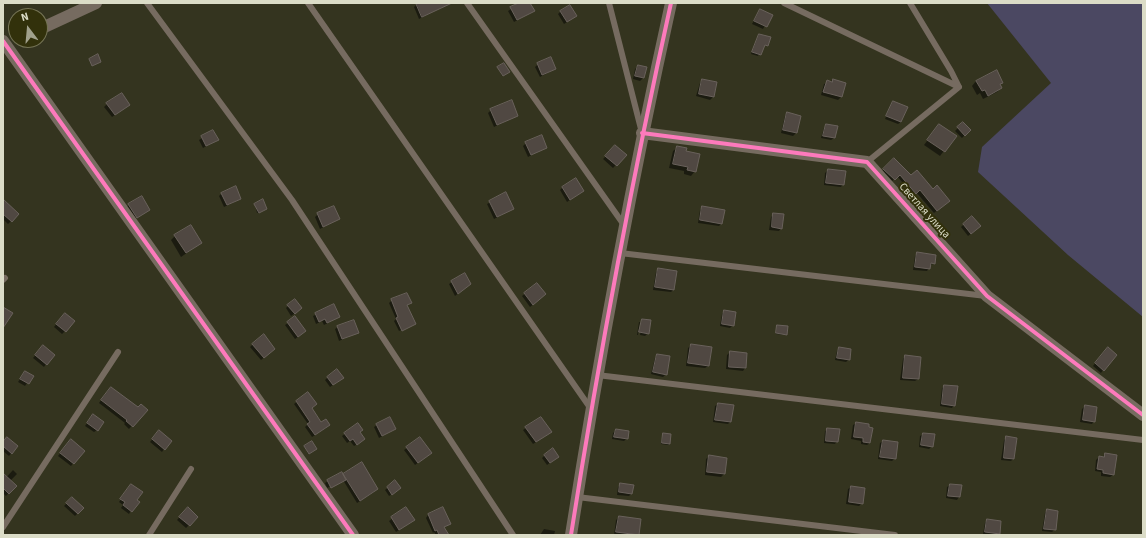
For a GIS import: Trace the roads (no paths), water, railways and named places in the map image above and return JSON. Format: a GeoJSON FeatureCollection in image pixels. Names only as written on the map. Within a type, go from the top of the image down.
{"type":"FeatureCollection","features":[{"type":"Feature","properties":{"kind":"street"},"geometry":{"type":"LineString","coordinates":[[48,25],[96,3]]}},
{"type":"Feature","properties":{"kind":"street"},"geometry":{"type":"LineString","coordinates":[[571,535],[591,409],[642,133],[671,3]]}},
{"type":"Feature","properties":{"kind":"street"},"geometry":{"type":"LineString","coordinates":[[7,43],[353,535]]}},
{"type":"Feature","properties":{"kind":"street"},"geometry":{"type":"LineString","coordinates":[[642,133],[867,162]]}},
{"type":"Feature","properties":{"kind":"street","name":"Светлая улица"},"geometry":{"type":"LineString","coordinates":[[867,162],[987,296],[1143,416]]}},
{"type":"Feature","properties":{"kind":"lane"},"geometry":{"type":"LineString","coordinates":[[147,3],[292,200],[513,535]]}},
{"type":"Feature","properties":{"kind":"lane"},"geometry":{"type":"LineString","coordinates":[[308,3],[591,409]]}},
{"type":"Feature","properties":{"kind":"lane"},"geometry":{"type":"LineString","coordinates":[[467,3],[625,227]]}},
{"type":"Feature","properties":{"kind":"lane"},"geometry":{"type":"LineString","coordinates":[[609,3],[642,133]]}},
{"type":"Feature","properties":{"kind":"lane"},"geometry":{"type":"LineString","coordinates":[[784,3],[959,87]]}},
{"type":"Feature","properties":{"kind":"lane"},"geometry":{"type":"LineString","coordinates":[[910,3],[959,87]]}},
{"type":"Feature","properties":{"kind":"lane"},"geometry":{"type":"LineString","coordinates":[[867,162],[959,87]]}},
{"type":"Feature","properties":{"kind":"lane"},"geometry":{"type":"LineString","coordinates":[[620,253],[987,296]]}},
{"type":"Feature","properties":{"kind":"lane"},"geometry":{"type":"LineString","coordinates":[[3,527],[118,352]]}},
{"type":"Feature","properties":{"kind":"lane"},"geometry":{"type":"LineString","coordinates":[[597,376],[1143,440]]}},
{"type":"Feature","properties":{"kind":"lane"},"geometry":{"type":"LineString","coordinates":[[149,535],[191,469]]}},
{"type":"Feature","properties":{"kind":"lane"},"geometry":{"type":"LineString","coordinates":[[577,497],[895,535]]}}]}
